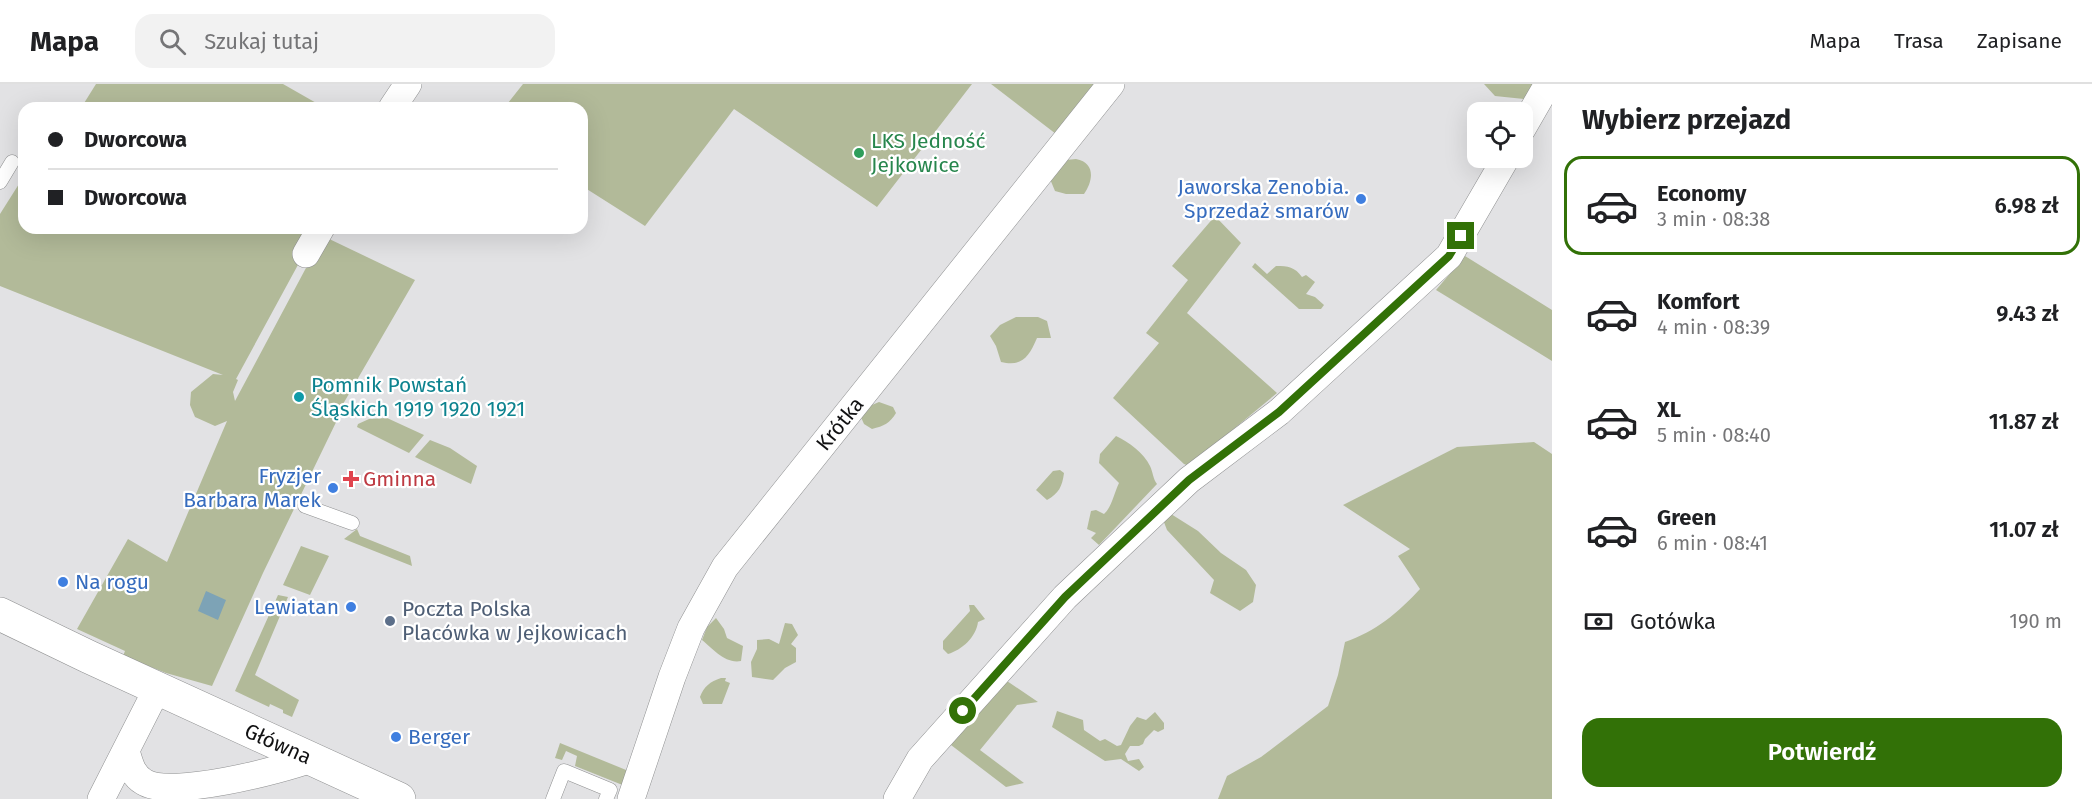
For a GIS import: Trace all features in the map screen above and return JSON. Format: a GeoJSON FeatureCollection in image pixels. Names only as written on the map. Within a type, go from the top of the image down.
{"type":"FeatureCollection","features":[{"type":"Feature","properties":{"kind":"street"},"geometry":{"type":"LineString","coordinates":[[396,102],[408,84]]}},
{"type":"Feature","properties":{"kind":"street","name":"Krótka"},"geometry":{"type":"LineString","coordinates":[[631,799],[691,628],[725,567],[1111,84]]}},
{"type":"Feature","properties":{"kind":"street"},"geometry":{"type":"LineString","coordinates":[[1533,110],[1548,84]]}},
{"type":"Feature","properties":{"kind":"street"},"geometry":{"type":"LineString","coordinates":[[897,799],[920,759],[1065,597],[1189,480],[1279,412],[1449,256],[1500,168]]}},
{"type":"Feature","properties":{"kind":"street"},"geometry":{"type":"LineString","coordinates":[[306,254],[318,234]]}},
{"type":"Feature","properties":{"kind":"street","name":"Główna"},"geometry":{"type":"LineString","coordinates":[[0,614],[157,689],[399,799]]}},
{"type":"Feature","properties":{"kind":"street"},"geometry":{"type":"LineString","coordinates":[[101,799],[157,689]]}},
{"type":"Feature","properties":{"kind":"street"},"geometry":{"type":"LineString","coordinates":[[126,751],[132,771],[146,784],[182,788],[276,771],[311,759]]}},
{"type":"Feature","properties":{"kind":"lane"},"geometry":{"type":"LineString","coordinates":[[0,182],[12,162]]}},
{"type":"Feature","properties":{"kind":"lane"},"geometry":{"type":"LineString","coordinates":[[305,506],[352,523]]}},
{"type":"Feature","properties":{"kind":"lane"},"geometry":{"type":"LineString","coordinates":[[558,797],[564,771],[610,790],[606,799]]}},
{"type":"Feature","properties":{"kind":"green space"},"geometry":{"type":"Polygon","coordinates":[[[96,84],[283,84],[314,102],[85,102],[96,84]]]}},
{"type":"Feature","properties":{"kind":"green space","name":"LKS Jedność Jejkowice"},"geometry":{"type":"Polygon","coordinates":[[[523,84],[972,84],[877,207],[734,109],[645,226],[588,190],[588,102],[509,102],[523,84]]]}},
{"type":"Feature","properties":{"kind":"green space"},"geometry":{"type":"Polygon","coordinates":[[[991,84],[1104,84],[1056,134],[991,84]]]}},
{"type":"Feature","properties":{"kind":"green space"},"geometry":{"type":"Polygon","coordinates":[[[1484,84],[1538,84],[1524,99],[1495,96],[1484,84]]]}},
{"type":"Feature","properties":{"kind":"green space"},"geometry":{"type":"Polygon","coordinates":[[[1076,159],[1090,168],[1091,178],[1084,194],[1066,194],[1055,191],[1050,179],[1066,160],[1076,159]]]}},
{"type":"Feature","properties":{"kind":"green space"},"geometry":{"type":"Polygon","coordinates":[[[18,186],[18,234],[315,234],[236,379],[238,380],[233,392],[235,401],[323,236],[415,280],[339,411],[341,412],[263,573],[212,686],[166,673],[123,656],[125,651],[77,629],[128,539],[167,562],[227,421],[215,426],[195,417],[190,405],[191,392],[213,374],[223,375],[0,286],[0,214],[18,186]]]}},
{"type":"Feature","properties":{"kind":"green space"},"geometry":{"type":"Polygon","coordinates":[[[1215,216],[1241,243],[1187,313],[1277,393],[1189,466],[1184,464],[1113,398],[1159,343],[1146,333],[1188,280],[1172,266],[1215,216]]]}},
{"type":"Feature","properties":{"kind":"green space"},"geometry":{"type":"Polygon","coordinates":[[[1465,256],[1552,310],[1552,361],[1436,290],[1465,256]]]}},
{"type":"Feature","properties":{"kind":"green space"},"geometry":{"type":"Polygon","coordinates":[[[1255,263],[1267,274],[1276,266],[1280,266],[1294,269],[1302,277],[1306,275],[1315,282],[1306,294],[1315,297],[1324,305],[1321,309],[1299,309],[1252,267],[1255,263]]]}},
{"type":"Feature","properties":{"kind":"green space"},"geometry":{"type":"Polygon","coordinates":[[[1016,317],[1038,317],[1047,321],[1051,338],[1037,338],[1028,355],[1020,362],[1001,362],[990,336],[1000,325],[1016,317]]]}},
{"type":"Feature","properties":{"kind":"green space"},"geometry":{"type":"Polygon","coordinates":[[[879,402],[893,407],[896,413],[886,424],[872,429],[864,424],[860,415],[865,408],[879,402]]]}},
{"type":"Feature","properties":{"kind":"green space"},"geometry":{"type":"Polygon","coordinates":[[[387,418],[424,435],[409,453],[357,427],[358,424],[369,419],[387,418]]]}},
{"type":"Feature","properties":{"kind":"green space"},"geometry":{"type":"Polygon","coordinates":[[[1116,436],[1140,452],[1150,466],[1157,484],[1099,545],[1091,538],[1096,533],[1087,529],[1091,511],[1096,510],[1104,514],[1107,511],[1119,483],[1099,463],[1100,454],[1116,436]]]}},
{"type":"Feature","properties":{"kind":"green space"},"geometry":{"type":"Polygon","coordinates":[[[430,440],[450,448],[477,466],[471,484],[415,457],[430,440]]]}},
{"type":"Feature","properties":{"kind":"green space"},"geometry":{"type":"Polygon","coordinates":[[[1534,442],[1552,454],[1552,799],[1218,799],[1227,776],[1261,757],[1328,706],[1345,642],[1366,633],[1386,620],[1420,589],[1398,556],[1410,549],[1343,505],[1457,447],[1534,442]]]}},
{"type":"Feature","properties":{"kind":"green space"},"geometry":{"type":"Polygon","coordinates":[[[1060,470],[1064,473],[1061,486],[1047,500],[1036,490],[1053,471],[1060,470]]]}},
{"type":"Feature","properties":{"kind":"green space"},"geometry":{"type":"Polygon","coordinates":[[[1171,514],[1198,531],[1221,553],[1246,570],[1256,585],[1253,602],[1240,611],[1210,593],[1214,580],[1167,530],[1162,517],[1171,514]]]}},
{"type":"Feature","properties":{"kind":"green space"},"geometry":{"type":"Polygon","coordinates":[[[357,529],[360,536],[410,556],[412,566],[344,539],[357,529]]]}},
{"type":"Feature","properties":{"kind":"green space"},"geometry":{"type":"Polygon","coordinates":[[[301,546],[329,556],[310,595],[283,585],[301,546]]]}},
{"type":"Feature","properties":{"kind":"green space"},"geometry":{"type":"Polygon","coordinates":[[[278,595],[288,597],[255,675],[299,700],[292,717],[270,704],[269,707],[235,691],[278,595]]]}},
{"type":"Feature","properties":{"kind":"green space"},"geometry":{"type":"Polygon","coordinates":[[[969,605],[974,605],[985,619],[978,622],[968,642],[948,654],[943,649],[943,641],[970,611],[969,605]]]}},
{"type":"Feature","properties":{"kind":"green space"},"geometry":{"type":"Polygon","coordinates":[[[716,618],[727,638],[743,646],[741,661],[725,658],[702,640],[707,627],[716,618]]]}},
{"type":"Feature","properties":{"kind":"green space"},"geometry":{"type":"Polygon","coordinates":[[[785,623],[792,624],[798,635],[791,644],[796,648],[796,662],[785,668],[773,680],[752,677],[751,662],[757,649],[757,640],[769,639],[779,644],[785,623]]]}},
{"type":"Feature","properties":{"kind":"green space"},"geometry":{"type":"Polygon","coordinates":[[[721,678],[726,678],[725,681],[730,683],[722,704],[703,704],[700,697],[703,690],[721,678]]]}},
{"type":"Feature","properties":{"kind":"green space"},"geometry":{"type":"Polygon","coordinates":[[[1007,681],[1038,702],[1017,705],[980,750],[1024,783],[1006,787],[951,745],[968,718],[1007,681]]]}},
{"type":"Feature","properties":{"kind":"green space"},"geometry":{"type":"Polygon","coordinates":[[[1057,711],[1083,720],[1084,730],[1100,741],[1105,739],[1117,746],[1121,745],[1137,717],[1146,720],[1155,712],[1164,723],[1164,729],[1158,732],[1154,730],[1143,744],[1130,746],[1125,754],[1128,761],[1139,759],[1144,767],[1139,771],[1121,759],[1105,761],[1052,727],[1057,711]]]}},
{"type":"Feature","properties":{"kind":"green space"},"geometry":{"type":"Polygon","coordinates":[[[560,743],[631,772],[625,786],[575,766],[577,756],[566,751],[562,760],[555,758],[560,743]]]}},
{"type":"Feature","properties":{"kind":"water"},"geometry":{"type":"Polygon","coordinates":[[[206,591],[226,600],[218,620],[198,611],[206,591]]]}},
{"type":"Feature","properties":{"kind":"place","name":"LKS Jedność Jejkowice"},"geometry":{"type":"Point","coordinates":[859,153]}},
{"type":"Feature","properties":{"kind":"place","name":"Jaworska Zenobia. Sprzedaż smarów"},"geometry":{"type":"Point","coordinates":[1361,199]}},
{"type":"Feature","properties":{"kind":"place","name":"Pomnik Powstań Śląskich 1919 1920 1921"},"geometry":{"type":"Point","coordinates":[299,397]}},
{"type":"Feature","properties":{"kind":"place","name":"Gminna"},"geometry":{"type":"Point","coordinates":[351,479]}},
{"type":"Feature","properties":{"kind":"place","name":"Fryzjer Barbara Marek"},"geometry":{"type":"Point","coordinates":[333,488]}},
{"type":"Feature","properties":{"kind":"place","name":"Na rogu"},"geometry":{"type":"Point","coordinates":[63,582]}},
{"type":"Feature","properties":{"kind":"place","name":"Lewiatan"},"geometry":{"type":"Point","coordinates":[351,607]}},
{"type":"Feature","properties":{"kind":"place","name":"Poczta Polska Placówka w Jejkowicach"},"geometry":{"type":"Point","coordinates":[390,621]}},
{"type":"Feature","properties":{"kind":"place","name":"Berger"},"geometry":{"type":"Point","coordinates":[396,737]}},
{"type":"Feature","properties":{"kind":"route"},"geometry":{"type":"LineString","coordinates":[[963,711],[1065,597],[1189,480],[1279,412],[1350,348],[1449,256],[1461,236]]}}]}
